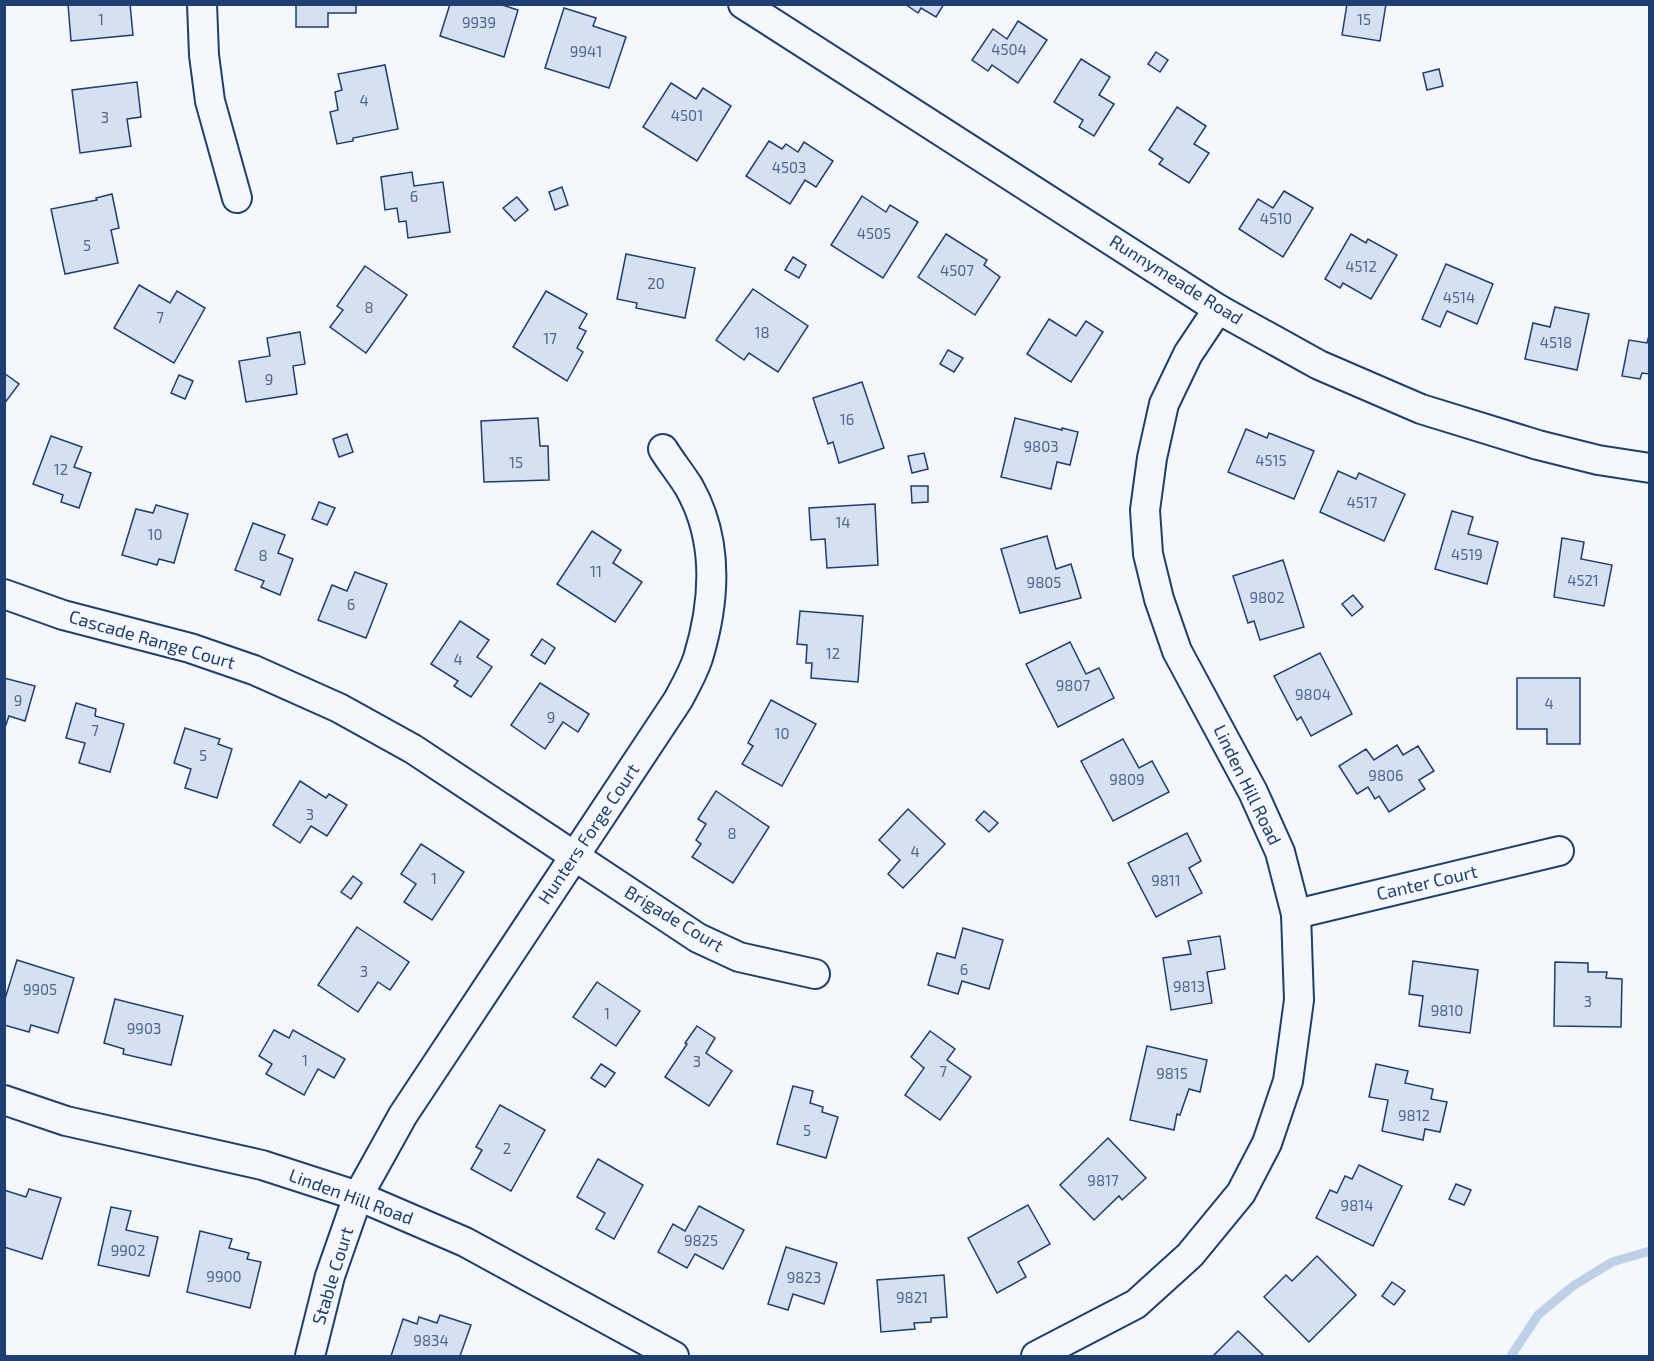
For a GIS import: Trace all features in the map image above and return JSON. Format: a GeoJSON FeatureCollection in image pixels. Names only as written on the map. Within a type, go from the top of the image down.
{"type":"FeatureCollection","features":[{"type":"Feature","properties":{"kind":"street"},"geometry":{"type":"LineString","coordinates":[[202,4],[204,55],[210,101],[237,198]]}},
{"type":"Feature","properties":{"kind":"street","name":"Runnymeade Road"},"geometry":{"type":"LineString","coordinates":[[743,4],[1218,309],[1319,365],[1421,409],[1538,445],[1598,460],[1650,468]]}},
{"type":"Feature","properties":{"kind":"street","name":"Linden Hill Road"},"geometry":{"type":"LineString","coordinates":[[1036,1356],[1136,1304],[1190,1255],[1241,1193],[1267,1143],[1288,1081],[1299,1000],[1296,914],[1280,852],[1253,792],[1177,651],[1159,598],[1148,554],[1146,510],[1152,458],[1164,404],[1188,354],[1218,309]]}},
{"type":"Feature","properties":{"kind":"street","name":"Hunters Forge Court"},"geometry":{"type":"LineString","coordinates":[[358,1196],[403,1115],[678,700],[697,659],[708,614],[713,577],[706,530],[689,488],[663,449]]}},
{"type":"Feature","properties":{"kind":"street","name":"Cascade Range Court"},"geometry":{"type":"LineString","coordinates":[[4,594],[63,615],[190,648],[254,670],[339,708],[413,749],[574,857]]}},
{"type":"Feature","properties":{"kind":"street","name":"Canter Court"},"geometry":{"type":"LineString","coordinates":[[1296,914],[1559,851]]}},
{"type":"Feature","properties":{"kind":"street","name":"Brigade Court"},"geometry":{"type":"LineString","coordinates":[[574,857],[698,938],[739,957],[816,974]]}},
{"type":"Feature","properties":{"kind":"street","name":"Linden Hill Road"},"geometry":{"type":"LineString","coordinates":[[4,1100],[66,1121],[262,1165],[358,1196],[465,1242],[674,1356]]}},
{"type":"Feature","properties":{"kind":"street","name":"Stable Court"},"geometry":{"type":"LineString","coordinates":[[310,1356],[330,1276],[358,1196]]}},
{"type":"Feature","properties":{"kind":"building"},"geometry":{"type":"Polygon","coordinates":[[[68,4],[130,4],[133,35],[71,41],[68,4]]]}},
{"type":"Feature","properties":{"kind":"building"},"geometry":{"type":"Polygon","coordinates":[[[296,4],[356,4],[356,13],[328,13],[328,27],[296,27],[296,4]]]}},
{"type":"Feature","properties":{"kind":"building"},"geometry":{"type":"Polygon","coordinates":[[[450,4],[499,4],[518,10],[504,57],[440,36],[450,4]]]}},
{"type":"Feature","properties":{"kind":"building"},"geometry":{"type":"Polygon","coordinates":[[[905,4],[944,4],[936,17],[921,8],[918,13],[905,4]]]}},
{"type":"Feature","properties":{"kind":"building"},"geometry":{"type":"Polygon","coordinates":[[[1347,4],[1386,4],[1380,41],[1342,35],[1347,4]]]}},
{"type":"Feature","properties":{"kind":"building"},"geometry":{"type":"Polygon","coordinates":[[[564,8],[596,18],[593,26],[626,37],[609,88],[545,68],[564,8]]]}},
{"type":"Feature","properties":{"kind":"building"},"geometry":{"type":"Polygon","coordinates":[[[1018,21],[1047,40],[1018,83],[992,65],[988,71],[972,60],[993,29],[1007,39],[1018,21]]]}},
{"type":"Feature","properties":{"kind":"building"},"geometry":{"type":"Polygon","coordinates":[[[1156,52],[1168,60],[1160,72],[1148,64],[1156,52]]]}},
{"type":"Feature","properties":{"kind":"building"},"geometry":{"type":"Polygon","coordinates":[[[1081,59],[1110,77],[1099,95],[1114,104],[1094,136],[1079,127],[1083,120],[1054,102],[1081,59]]]}},
{"type":"Feature","properties":{"kind":"building"},"geometry":{"type":"Polygon","coordinates":[[[385,65],[398,129],[353,138],[353,141],[337,144],[330,112],[338,110],[335,92],[342,90],[338,74],[385,65]]]}},
{"type":"Feature","properties":{"kind":"building"},"geometry":{"type":"Polygon","coordinates":[[[1439,69],[1443,86],[1427,90],[1423,73],[1439,69]]]}},
{"type":"Feature","properties":{"kind":"building"},"geometry":{"type":"Polygon","coordinates":[[[137,82],[141,117],[127,119],[131,146],[80,153],[72,90],[137,82]]]}},
{"type":"Feature","properties":{"kind":"building"},"geometry":{"type":"Polygon","coordinates":[[[671,83],[696,99],[703,88],[731,106],[697,161],[643,127],[671,83]]]}},
{"type":"Feature","properties":{"kind":"building"},"geometry":{"type":"Polygon","coordinates":[[[1177,107],[1206,126],[1194,144],[1209,153],[1189,183],[1159,164],[1163,159],[1149,150],[1177,107]]]}},
{"type":"Feature","properties":{"kind":"building"},"geometry":{"type":"Polygon","coordinates":[[[769,141],[782,149],[786,144],[798,152],[804,142],[833,161],[816,187],[805,180],[790,204],[746,176],[769,141]]]}},
{"type":"Feature","properties":{"kind":"building"},"geometry":{"type":"Polygon","coordinates":[[[412,172],[414,186],[443,182],[450,232],[408,238],[406,221],[399,222],[397,208],[385,210],[381,177],[412,172]]]}},
{"type":"Feature","properties":{"kind":"building"},"geometry":{"type":"Polygon","coordinates":[[[562,187],[568,205],[555,210],[549,192],[562,187]]]}},
{"type":"Feature","properties":{"kind":"building"},"geometry":{"type":"Polygon","coordinates":[[[1284,191],[1313,208],[1283,257],[1239,229],[1258,199],[1273,208],[1284,191]]]}},
{"type":"Feature","properties":{"kind":"building"},"geometry":{"type":"Polygon","coordinates":[[[112,194],[119,228],[111,230],[118,263],[65,274],[51,209],[97,200],[96,198],[112,194]]]}},
{"type":"Feature","properties":{"kind":"building"},"geometry":{"type":"Polygon","coordinates":[[[862,196],[886,212],[890,205],[918,222],[883,278],[831,245],[862,196]]]}},
{"type":"Feature","properties":{"kind":"building"},"geometry":{"type":"Polygon","coordinates":[[[517,197],[528,210],[515,221],[503,208],[517,197]]]}},
{"type":"Feature","properties":{"kind":"building"},"geometry":{"type":"Polygon","coordinates":[[[946,234],[987,260],[984,265],[1000,277],[975,315],[918,277],[946,234]]]}},
{"type":"Feature","properties":{"kind":"building"},"geometry":{"type":"Polygon","coordinates":[[[1351,234],[1366,243],[1368,239],[1397,255],[1371,299],[1343,283],[1340,288],[1325,279],[1351,234]]]}},
{"type":"Feature","properties":{"kind":"building"},"geometry":{"type":"Polygon","coordinates":[[[626,254],[695,268],[685,318],[636,308],[637,303],[617,299],[626,254]]]}},
{"type":"Feature","properties":{"kind":"building"},"geometry":{"type":"Polygon","coordinates":[[[793,257],[806,265],[799,278],[785,270],[793,257]]]}},
{"type":"Feature","properties":{"kind":"building"},"geometry":{"type":"Polygon","coordinates":[[[1446,264],[1493,284],[1477,324],[1447,311],[1440,327],[1422,319],[1446,264]]]}},
{"type":"Feature","properties":{"kind":"building"},"geometry":{"type":"Polygon","coordinates":[[[365,266],[407,295],[366,353],[330,327],[343,310],[337,306],[365,266]]]}},
{"type":"Feature","properties":{"kind":"building"},"geometry":{"type":"Polygon","coordinates":[[[139,285],[170,303],[177,291],[205,308],[174,363],[114,328],[139,285]]]}},
{"type":"Feature","properties":{"kind":"building"},"geometry":{"type":"Polygon","coordinates":[[[753,289],[808,326],[778,372],[749,353],[744,360],[716,340],[753,289]]]}},
{"type":"Feature","properties":{"kind":"building"},"geometry":{"type":"Polygon","coordinates":[[[546,291],[587,314],[579,328],[586,331],[577,348],[583,352],[567,381],[513,347],[546,291]]]}},
{"type":"Feature","properties":{"kind":"building"},"geometry":{"type":"Polygon","coordinates":[[[1555,307],[1589,314],[1577,370],[1525,359],[1533,323],[1550,327],[1555,307]]]}},
{"type":"Feature","properties":{"kind":"building"},"geometry":{"type":"Polygon","coordinates":[[[1049,319],[1076,336],[1086,321],[1103,332],[1071,382],[1027,354],[1049,319]]]}},
{"type":"Feature","properties":{"kind":"building"},"geometry":{"type":"Polygon","coordinates":[[[300,332],[305,364],[293,366],[297,394],[246,402],[239,361],[270,356],[267,338],[300,332]]]}},
{"type":"Feature","properties":{"kind":"building"},"geometry":{"type":"Polygon","coordinates":[[[1650,332],[1650,374],[1642,373],[1640,379],[1622,376],[1629,340],[1647,343],[1650,332]]]}},
{"type":"Feature","properties":{"kind":"building"},"geometry":{"type":"Polygon","coordinates":[[[948,350],[963,358],[954,372],[940,364],[948,350]]]}},
{"type":"Feature","properties":{"kind":"building"},"geometry":{"type":"Polygon","coordinates":[[[4,373],[19,384],[4,404],[4,373]]]}},
{"type":"Feature","properties":{"kind":"building"},"geometry":{"type":"Polygon","coordinates":[[[179,375],[193,381],[185,399],[171,393],[179,375]]]}},
{"type":"Feature","properties":{"kind":"building"},"geometry":{"type":"Polygon","coordinates":[[[862,382],[884,448],[839,463],[833,442],[828,444],[813,398],[862,382]]]}},
{"type":"Feature","properties":{"kind":"building"},"geometry":{"type":"Polygon","coordinates":[[[538,418],[540,446],[548,446],[549,480],[484,482],[481,421],[538,418]]]}},
{"type":"Feature","properties":{"kind":"building"},"geometry":{"type":"Polygon","coordinates":[[[1015,418],[1078,432],[1070,465],[1057,462],[1051,489],[1001,477],[1015,418]]]}},
{"type":"Feature","properties":{"kind":"building"},"geometry":{"type":"Polygon","coordinates":[[[1246,429],[1267,438],[1269,433],[1314,451],[1294,499],[1228,472],[1246,429]]]}},
{"type":"Feature","properties":{"kind":"building"},"geometry":{"type":"Polygon","coordinates":[[[347,434],[353,452],[339,457],[333,439],[347,434]]]}},
{"type":"Feature","properties":{"kind":"building"},"geometry":{"type":"Polygon","coordinates":[[[51,436],[82,447],[74,467],[91,473],[79,508],[61,502],[63,495],[33,484],[51,436]]]}},
{"type":"Feature","properties":{"kind":"building"},"geometry":{"type":"Polygon","coordinates":[[[924,453],[928,469],[912,473],[908,456],[924,453]]]}},
{"type":"Feature","properties":{"kind":"building"},"geometry":{"type":"Polygon","coordinates":[[[1338,471],[1356,479],[1359,473],[1405,494],[1384,541],[1320,512],[1338,471]]]}},
{"type":"Feature","properties":{"kind":"building"},"geometry":{"type":"Polygon","coordinates":[[[911,486],[928,486],[928,502],[912,503],[911,486]]]}},
{"type":"Feature","properties":{"kind":"building"},"geometry":{"type":"Polygon","coordinates":[[[319,502],[335,508],[327,525],[312,519],[319,502]]]}},
{"type":"Feature","properties":{"kind":"building"},"geometry":{"type":"Polygon","coordinates":[[[875,504],[878,565],[827,568],[825,539],[811,540],[809,508],[875,504]]]}},
{"type":"Feature","properties":{"kind":"building"},"geometry":{"type":"Polygon","coordinates":[[[156,505],[188,514],[174,563],[159,559],[157,565],[122,555],[136,509],[153,513],[156,505]]]}},
{"type":"Feature","properties":{"kind":"building"},"geometry":{"type":"Polygon","coordinates":[[[1452,511],[1473,517],[1468,534],[1498,542],[1487,584],[1435,569],[1452,511]]]}},
{"type":"Feature","properties":{"kind":"building"},"geometry":{"type":"Polygon","coordinates":[[[253,523],[285,535],[278,553],[293,559],[280,595],[261,587],[264,581],[235,570],[253,523]]]}},
{"type":"Feature","properties":{"kind":"building"},"geometry":{"type":"Polygon","coordinates":[[[592,531],[621,550],[613,563],[642,582],[615,622],[557,584],[592,531]]]}},
{"type":"Feature","properties":{"kind":"building"},"geometry":{"type":"Polygon","coordinates":[[[1047,536],[1056,569],[1071,564],[1081,598],[1020,613],[1001,549],[1047,536]]]}},
{"type":"Feature","properties":{"kind":"building"},"geometry":{"type":"Polygon","coordinates":[[[1562,538],[1584,542],[1581,559],[1612,565],[1604,606],[1554,597],[1562,538]]]}},
{"type":"Feature","properties":{"kind":"building"},"geometry":{"type":"Polygon","coordinates":[[[1283,560],[1304,627],[1260,640],[1254,621],[1248,623],[1233,576],[1283,560]]]}},
{"type":"Feature","properties":{"kind":"building"},"geometry":{"type":"Polygon","coordinates":[[[355,572],[387,584],[366,638],[318,620],[332,585],[347,591],[355,572]]]}},
{"type":"Feature","properties":{"kind":"building"},"geometry":{"type":"Polygon","coordinates":[[[1353,595],[1363,607],[1352,616],[1342,604],[1353,595]]]}},
{"type":"Feature","properties":{"kind":"building"},"geometry":{"type":"Polygon","coordinates":[[[800,611],[863,616],[858,682],[811,678],[812,663],[806,663],[807,645],[797,644],[800,611]]]}},
{"type":"Feature","properties":{"kind":"building"},"geometry":{"type":"Polygon","coordinates":[[[460,621],[489,640],[477,657],[492,667],[471,697],[454,686],[458,681],[431,664],[460,621]]]}},
{"type":"Feature","properties":{"kind":"building"},"geometry":{"type":"Polygon","coordinates":[[[542,639],[555,648],[545,664],[531,655],[542,639]]]}},
{"type":"Feature","properties":{"kind":"building"},"geometry":{"type":"Polygon","coordinates":[[[1070,642],[1086,674],[1099,668],[1114,698],[1058,727],[1026,664],[1070,642]]]}},
{"type":"Feature","properties":{"kind":"building"},"geometry":{"type":"Polygon","coordinates":[[[1320,653],[1352,714],[1311,736],[1301,717],[1297,720],[1274,676],[1320,653]]]}},
{"type":"Feature","properties":{"kind":"building"},"geometry":{"type":"Polygon","coordinates":[[[4,678],[35,686],[25,721],[9,716],[4,730],[4,678]]]}},
{"type":"Feature","properties":{"kind":"building"},"geometry":{"type":"Polygon","coordinates":[[[1517,678],[1580,678],[1580,744],[1547,744],[1547,729],[1517,729],[1517,678]]]}},
{"type":"Feature","properties":{"kind":"building"},"geometry":{"type":"Polygon","coordinates":[[[540,683],[589,714],[578,732],[563,722],[545,749],[511,725],[540,683]]]}},
{"type":"Feature","properties":{"kind":"building"},"geometry":{"type":"Polygon","coordinates":[[[771,700],[816,724],[782,786],[742,764],[753,746],[748,743],[771,700]]]}},
{"type":"Feature","properties":{"kind":"building"},"geometry":{"type":"Polygon","coordinates":[[[76,703],[96,709],[95,716],[124,724],[110,772],[79,763],[85,743],[66,738],[76,703]]]}},
{"type":"Feature","properties":{"kind":"building"},"geometry":{"type":"Polygon","coordinates":[[[185,728],[220,739],[218,744],[232,749],[217,798],[185,788],[191,769],[174,763],[185,728]]]}},
{"type":"Feature","properties":{"kind":"building"},"geometry":{"type":"Polygon","coordinates":[[[1123,739],[1139,768],[1152,761],[1169,792],[1113,821],[1081,761],[1123,739]]]}},
{"type":"Feature","properties":{"kind":"building"},"geometry":{"type":"Polygon","coordinates":[[[1397,745],[1403,755],[1418,746],[1434,771],[1419,780],[1425,789],[1389,812],[1379,796],[1375,799],[1368,787],[1357,794],[1339,766],[1366,749],[1374,760],[1397,745]]]}},
{"type":"Feature","properties":{"kind":"building"},"geometry":{"type":"Polygon","coordinates":[[[300,781],[326,798],[329,794],[347,805],[327,836],[311,826],[300,843],[273,825],[300,781]]]}},
{"type":"Feature","properties":{"kind":"building"},"geometry":{"type":"Polygon","coordinates":[[[716,791],[769,827],[733,883],[692,857],[701,844],[696,840],[706,824],[698,819],[716,791]]]}},
{"type":"Feature","properties":{"kind":"building"},"geometry":{"type":"Polygon","coordinates":[[[908,809],[945,844],[903,888],[888,874],[900,860],[879,840],[908,809]]]}},
{"type":"Feature","properties":{"kind":"building"},"geometry":{"type":"Polygon","coordinates":[[[984,811],[998,823],[989,832],[976,820],[984,811]]]}},
{"type":"Feature","properties":{"kind":"building"},"geometry":{"type":"Polygon","coordinates":[[[1187,833],[1201,861],[1189,868],[1202,893],[1156,917],[1128,863],[1187,833]]]}},
{"type":"Feature","properties":{"kind":"building"},"geometry":{"type":"Polygon","coordinates":[[[421,844],[464,872],[432,920],[404,902],[416,884],[401,874],[421,844]]]}},
{"type":"Feature","properties":{"kind":"building"},"geometry":{"type":"Polygon","coordinates":[[[353,876],[362,883],[351,899],[341,892],[353,876]]]}},
{"type":"Feature","properties":{"kind":"building"},"geometry":{"type":"Polygon","coordinates":[[[357,927],[409,962],[390,990],[378,982],[358,1012],[318,985],[357,927]]]}},
{"type":"Feature","properties":{"kind":"building"},"geometry":{"type":"Polygon","coordinates":[[[963,928],[1003,940],[989,989],[962,981],[958,994],[928,985],[937,953],[955,958],[963,928]]]}},
{"type":"Feature","properties":{"kind":"building"},"geometry":{"type":"Polygon","coordinates":[[[1220,936],[1225,969],[1207,972],[1212,1003],[1171,1010],[1163,958],[1191,954],[1188,941],[1220,936]]]}},
{"type":"Feature","properties":{"kind":"building"},"geometry":{"type":"Polygon","coordinates":[[[17,960],[74,978],[58,1033],[31,1025],[29,1032],[4,1025],[4,1002],[17,960]]]}},
{"type":"Feature","properties":{"kind":"building"},"geometry":{"type":"Polygon","coordinates":[[[1413,961],[1478,970],[1470,1033],[1419,1026],[1423,996],[1409,994],[1413,961]]]}},
{"type":"Feature","properties":{"kind":"building"},"geometry":{"type":"Polygon","coordinates":[[[1555,962],[1588,963],[1588,972],[1607,972],[1606,978],[1622,979],[1621,1027],[1554,1026],[1555,962]]]}},
{"type":"Feature","properties":{"kind":"building"},"geometry":{"type":"Polygon","coordinates":[[[597,982],[640,1011],[616,1046],[573,1017],[597,982]]]}},
{"type":"Feature","properties":{"kind":"building"},"geometry":{"type":"Polygon","coordinates":[[[115,999],[183,1016],[171,1065],[123,1054],[124,1049],[104,1043],[115,999]]]}},
{"type":"Feature","properties":{"kind":"building"},"geometry":{"type":"Polygon","coordinates":[[[697,1026],[715,1038],[706,1053],[732,1071],[709,1106],[665,1077],[697,1026]]]}},
{"type":"Feature","properties":{"kind":"building"},"geometry":{"type":"Polygon","coordinates":[[[274,1030],[289,1038],[293,1030],[345,1059],[334,1078],[318,1069],[304,1095],[266,1074],[272,1064],[259,1056],[274,1030]]]}},
{"type":"Feature","properties":{"kind":"building"},"geometry":{"type":"Polygon","coordinates":[[[930,1031],[955,1049],[947,1060],[971,1077],[940,1120],[905,1095],[924,1068],[911,1057],[930,1031]]]}},
{"type":"Feature","properties":{"kind":"building"},"geometry":{"type":"Polygon","coordinates":[[[1147,1046],[1207,1060],[1200,1092],[1189,1089],[1180,1115],[1177,1114],[1174,1130],[1130,1120],[1147,1046]]]}},
{"type":"Feature","properties":{"kind":"building"},"geometry":{"type":"Polygon","coordinates":[[[601,1064],[615,1073],[605,1087],[591,1078],[601,1064]]]}},
{"type":"Feature","properties":{"kind":"building"},"geometry":{"type":"Polygon","coordinates":[[[1376,1064],[1408,1071],[1405,1083],[1433,1089],[1431,1099],[1447,1102],[1440,1132],[1425,1129],[1423,1140],[1382,1131],[1388,1100],[1369,1097],[1376,1064]]]}},
{"type":"Feature","properties":{"kind":"building"},"geometry":{"type":"Polygon","coordinates":[[[793,1086],[813,1091],[810,1103],[823,1107],[822,1112],[838,1117],[826,1158],[777,1144],[793,1086]]]}},
{"type":"Feature","properties":{"kind":"building"},"geometry":{"type":"Polygon","coordinates":[[[500,1105],[545,1130],[511,1191],[471,1169],[482,1150],[476,1147],[500,1105]]]}},
{"type":"Feature","properties":{"kind":"building"},"geometry":{"type":"Polygon","coordinates":[[[1108,1138],[1146,1178],[1122,1200],[1119,1196],[1094,1220],[1060,1185],[1108,1138]]]}},
{"type":"Feature","properties":{"kind":"building"},"geometry":{"type":"Polygon","coordinates":[[[598,1159],[643,1185],[614,1239],[596,1229],[605,1213],[577,1197],[598,1159]]]}},
{"type":"Feature","properties":{"kind":"building"},"geometry":{"type":"Polygon","coordinates":[[[1359,1165],[1402,1186],[1373,1246],[1316,1218],[1330,1190],[1337,1193],[1345,1176],[1352,1179],[1359,1165]]]}},
{"type":"Feature","properties":{"kind":"building"},"geometry":{"type":"Polygon","coordinates":[[[1456,1184],[1471,1190],[1464,1205],[1449,1199],[1456,1184]]]}},
{"type":"Feature","properties":{"kind":"building"},"geometry":{"type":"Polygon","coordinates":[[[29,1189],[61,1198],[42,1259],[4,1247],[4,1190],[26,1197],[29,1189]]]}},
{"type":"Feature","properties":{"kind":"building"},"geometry":{"type":"Polygon","coordinates":[[[1028,1205],[1050,1244],[1018,1262],[1026,1277],[997,1293],[968,1238],[1028,1205]]]}},
{"type":"Feature","properties":{"kind":"building"},"geometry":{"type":"Polygon","coordinates":[[[699,1206],[744,1230],[723,1269],[695,1254],[687,1268],[658,1252],[673,1224],[685,1231],[699,1206]]]}},
{"type":"Feature","properties":{"kind":"building"},"geometry":{"type":"Polygon","coordinates":[[[111,1207],[131,1211],[126,1230],[158,1237],[149,1276],[98,1265],[111,1207]]]}},
{"type":"Feature","properties":{"kind":"building"},"geometry":{"type":"Polygon","coordinates":[[[200,1231],[232,1239],[229,1248],[249,1253],[247,1259],[261,1262],[250,1308],[187,1292],[200,1231]]]}},
{"type":"Feature","properties":{"kind":"building"},"geometry":{"type":"Polygon","coordinates":[[[786,1247],[837,1263],[824,1304],[793,1294],[788,1310],[768,1304],[786,1247]]]}},
{"type":"Feature","properties":{"kind":"building"},"geometry":{"type":"Polygon","coordinates":[[[1317,1256],[1356,1295],[1309,1342],[1264,1297],[1286,1275],[1292,1281],[1317,1256]]]}},
{"type":"Feature","properties":{"kind":"building"},"geometry":{"type":"Polygon","coordinates":[[[944,1275],[947,1317],[931,1318],[931,1322],[914,1323],[915,1329],[881,1332],[877,1280],[944,1275]]]}},
{"type":"Feature","properties":{"kind":"building"},"geometry":{"type":"Polygon","coordinates":[[[1392,1282],[1405,1291],[1394,1305],[1382,1296],[1392,1282]]]}},
{"type":"Feature","properties":{"kind":"building"},"geometry":{"type":"Polygon","coordinates":[[[440,1315],[471,1325],[460,1356],[391,1356],[403,1319],[417,1324],[419,1317],[437,1323],[440,1315]]]}},
{"type":"Feature","properties":{"kind":"building"},"geometry":{"type":"Polygon","coordinates":[[[1238,1331],[1264,1356],[1215,1356],[1238,1331]]]}},
{"type":"Feature","properties":{"kind":"waterway"},"geometry":{"type":"LineString","coordinates":[[1511,1356],[1538,1315],[1573,1286],[1612,1262],[1650,1251]]}}]}
